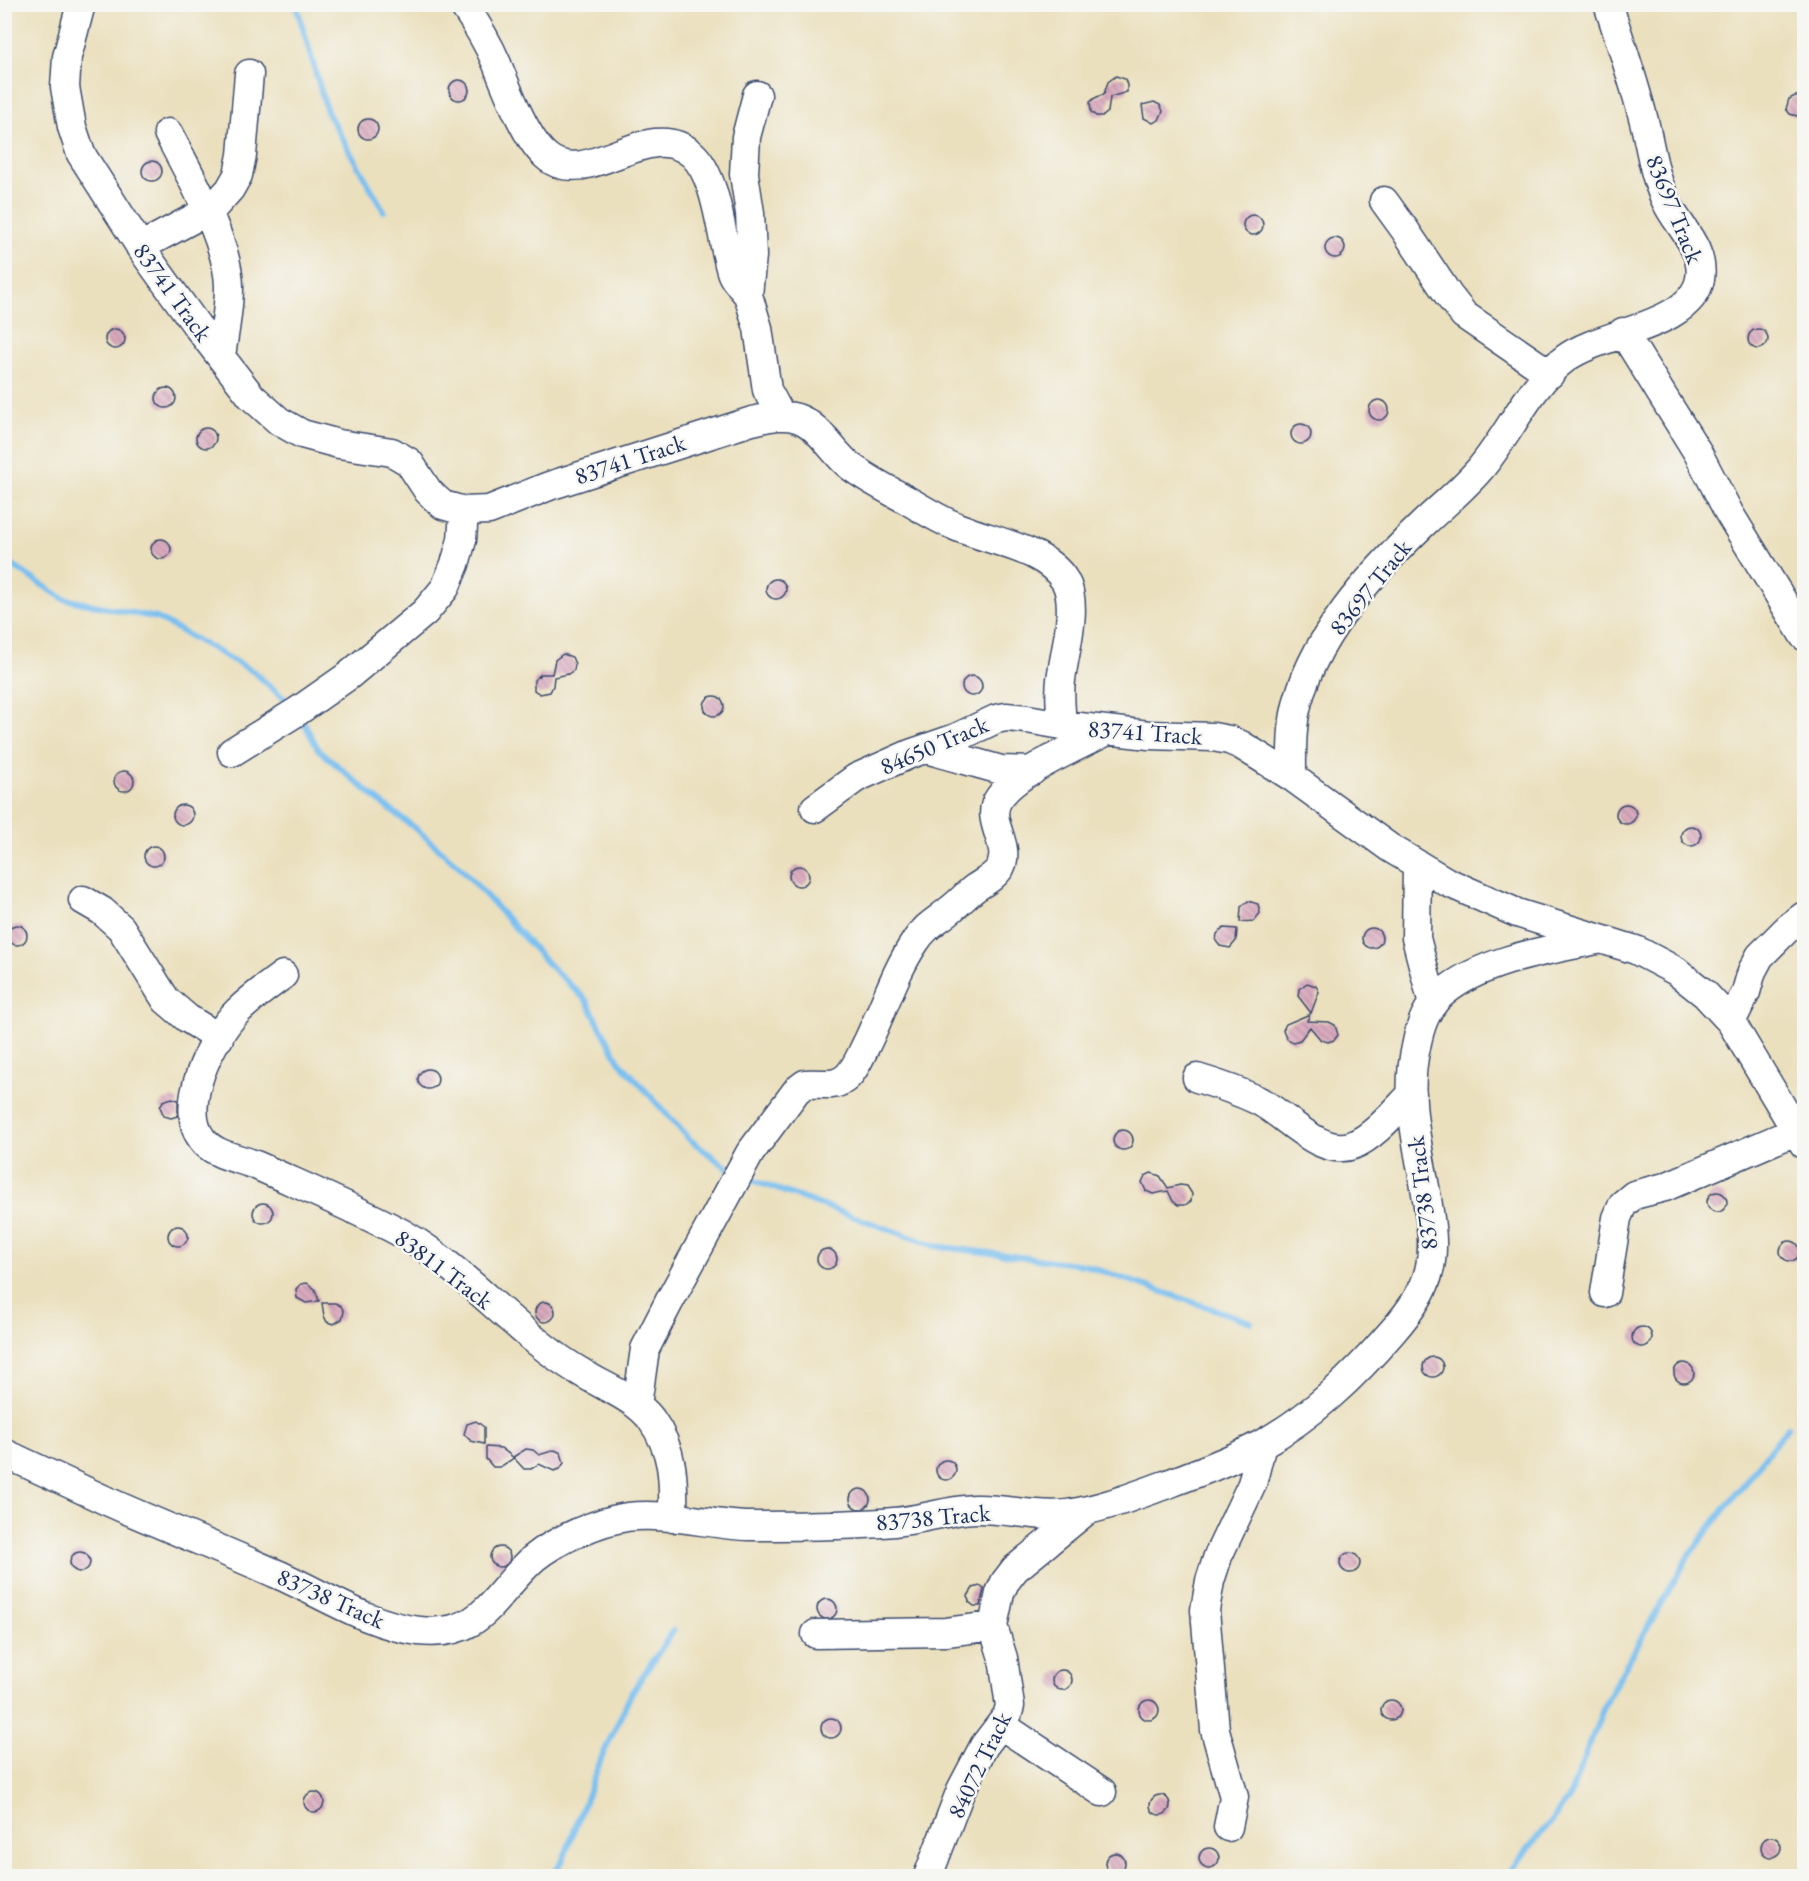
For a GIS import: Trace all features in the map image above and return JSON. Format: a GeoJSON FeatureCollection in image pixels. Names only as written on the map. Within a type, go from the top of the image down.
{"type":"FeatureCollection","features":[{"type":"Feature","properties":{"kind":"street","name":"83741 Track"},"geometry":{"type":"LineString","coordinates":[[81,4],[67,57],[65,87],[75,142],[88,169],[184,308],[251,396],[279,421],[302,434],[339,444],[392,452],[410,462],[434,498],[443,505],[464,511],[489,510],[549,486],[752,421],[781,416],[800,419],[809,425],[852,468],[892,492],[953,525],[1014,547],[1054,568],[1069,590],[1070,599],[1068,634],[1060,682],[1062,725],[1149,735],[1222,738],[1241,745],[1292,777]]}},
{"type":"Feature","properties":{"kind":"street"},"geometry":{"type":"LineString","coordinates":[[463,4],[486,42],[509,96],[535,143],[546,157],[555,163],[579,166],[642,145],[666,143],[679,146],[696,157],[711,189],[732,273],[748,295],[758,328],[767,390],[781,416]]}},
{"type":"Feature","properties":{"kind":"street","name":"83697 Track"},"geometry":{"type":"LineString","coordinates":[[1292,777],[1292,743],[1299,698],[1314,661],[1339,618],[1383,564],[1465,487],[1487,460],[1529,399],[1566,358],[1581,349],[1623,332],[1665,318],[1684,306],[1700,281],[1698,255],[1690,238],[1668,205],[1654,168],[1639,102],[1608,4]]}},
{"type":"Feature","properties":{"kind":"street"},"geometry":{"type":"LineString","coordinates":[[140,247],[207,211],[221,200],[238,175],[242,155],[249,74]]}},
{"type":"Feature","properties":{"kind":"street"},"geometry":{"type":"LineString","coordinates":[[748,295],[752,256],[750,213],[744,174],[746,137],[757,95]]}},
{"type":"Feature","properties":{"kind":"street"},"geometry":{"type":"LineString","coordinates":[[168,134],[207,211],[222,248],[229,287],[221,356]]}},
{"type":"Feature","properties":{"kind":"street"},"geometry":{"type":"LineString","coordinates":[[1384,201],[1464,315],[1550,374]]}},
{"type":"Feature","properties":{"kind":"street"},"geometry":{"type":"LineString","coordinates":[[1623,332],[1692,443],[1729,513],[1804,636]]}},
{"type":"Feature","properties":{"kind":"street"},"geometry":{"type":"LineString","coordinates":[[232,752],[298,711],[348,676],[425,612],[446,588],[462,540],[464,511]]}},
{"type":"Feature","properties":{"kind":"street","name":"84650 Track"},"geometry":{"type":"LineString","coordinates":[[815,808],[856,778],[957,738],[1001,717],[1062,725]]}},
{"type":"Feature","properties":{"kind":"street"},"geometry":{"type":"LineString","coordinates":[[637,1405],[645,1349],[750,1153],[797,1090],[805,1084],[831,1086],[840,1083],[849,1075],[857,1064],[882,1014],[903,962],[914,942],[927,925],[949,911],[1000,868],[1003,855],[994,815],[994,806],[999,797],[1032,771],[1107,731]]}},
{"type":"Feature","properties":{"kind":"street"},"geometry":{"type":"LineString","coordinates":[[926,749],[1001,770],[1032,771]]}},
{"type":"Feature","properties":{"kind":"street"},"geometry":{"type":"LineString","coordinates":[[1292,777],[1390,848],[1472,894],[1517,913],[1636,950],[1676,971],[1705,993],[1731,1022],[1800,1138],[1665,1187],[1641,1192],[1628,1198],[1617,1218],[1605,1293]]}},
{"type":"Feature","properties":{"kind":"street"},"geometry":{"type":"LineString","coordinates":[[1417,864],[1416,938],[1433,1004]]}},
{"type":"Feature","properties":{"kind":"street"},"geometry":{"type":"LineString","coordinates":[[83,900],[102,911],[121,928],[166,1000],[187,1018],[221,1034]]}},
{"type":"Feature","properties":{"kind":"street"},"geometry":{"type":"LineString","coordinates":[[1731,1022],[1760,956],[1788,928],[1804,916]]}},
{"type":"Feature","properties":{"kind":"street","name":"83738 Track"},"geometry":{"type":"LineString","coordinates":[[4,1453],[103,1499],[303,1585],[356,1612],[399,1628],[426,1632],[454,1630],[474,1621],[530,1562],[559,1542],[593,1527],[629,1517],[673,1518],[749,1526],[854,1524],[900,1522],[972,1509],[1048,1515],[1086,1511],[1123,1500],[1232,1459],[1293,1425],[1343,1385],[1407,1314],[1430,1270],[1431,1232],[1416,1139],[1411,1068],[1426,1014],[1445,991],[1490,967],[1599,940]]}},
{"type":"Feature","properties":{"kind":"street","name":"83811 Track"},"geometry":{"type":"LineString","coordinates":[[283,975],[236,1013],[221,1034],[203,1068],[193,1101],[198,1133],[207,1145],[218,1152],[257,1166],[392,1228],[434,1255],[535,1341],[582,1373],[637,1405],[650,1418],[669,1451],[674,1491],[673,1518]]}},
{"type":"Feature","properties":{"kind":"street"},"geometry":{"type":"LineString","coordinates":[[1197,1078],[1259,1101],[1278,1112],[1314,1140],[1330,1147],[1342,1148],[1363,1140],[1412,1094]]}},
{"type":"Feature","properties":{"kind":"street"},"geometry":{"type":"LineString","coordinates":[[1228,1827],[1234,1797],[1215,1730],[1205,1610],[1210,1581],[1218,1556],[1252,1484],[1262,1444]]}},
{"type":"Feature","properties":{"kind":"street","name":"84072 Track"},"geometry":{"type":"LineString","coordinates":[[928,1876],[961,1790],[984,1746],[1001,1725],[1010,1706],[1003,1658],[993,1626],[1000,1593],[1011,1574],[1086,1511]]}},
{"type":"Feature","properties":{"kind":"street"},"geometry":{"type":"LineString","coordinates":[[816,1634],[946,1632],[993,1626]]}},
{"type":"Feature","properties":{"kind":"street"},"geometry":{"type":"LineString","coordinates":[[1001,1725],[1102,1792]]}},
{"type":"Feature","properties":{"kind":"building"},"geometry":{"type":"Polygon","coordinates":[[[1116,76],[1125,79],[1127,92],[1110,97],[1108,112],[1103,116],[1096,116],[1091,112],[1090,102],[1104,94],[1108,82],[1116,76]]]}},
{"type":"Feature","properties":{"kind":"building"},"geometry":{"type":"Polygon","coordinates":[[[459,80],[466,83],[469,90],[466,97],[459,100],[452,97],[449,90],[452,83],[459,80]]]}},
{"type":"Feature","properties":{"kind":"building"},"geometry":{"type":"Polygon","coordinates":[[[1804,96],[1804,118],[1790,114],[1786,109],[1789,99],[1804,96]]]}},
{"type":"Feature","properties":{"kind":"building"},"geometry":{"type":"Polygon","coordinates":[[[1154,102],[1160,105],[1163,111],[1159,120],[1153,123],[1144,118],[1142,105],[1154,102]]]}},
{"type":"Feature","properties":{"kind":"building"},"geometry":{"type":"Polygon","coordinates":[[[368,119],[375,122],[378,129],[375,136],[368,139],[361,136],[358,129],[361,122],[368,119]]]}},
{"type":"Feature","properties":{"kind":"building"},"geometry":{"type":"Polygon","coordinates":[[[152,161],[159,164],[162,171],[159,178],[152,181],[145,178],[142,171],[145,164],[152,161]]]}},
{"type":"Feature","properties":{"kind":"building"},"geometry":{"type":"Polygon","coordinates":[[[1253,215],[1260,218],[1263,225],[1260,232],[1253,235],[1246,232],[1243,225],[1246,218],[1253,215]]]}},
{"type":"Feature","properties":{"kind":"building"},"geometry":{"type":"Polygon","coordinates":[[[1335,238],[1342,241],[1345,248],[1342,255],[1335,258],[1328,255],[1325,248],[1328,241],[1335,238]]]}},
{"type":"Feature","properties":{"kind":"building"},"geometry":{"type":"Polygon","coordinates":[[[115,329],[122,332],[125,339],[122,346],[115,349],[108,346],[105,339],[108,332],[115,329]]]}},
{"type":"Feature","properties":{"kind":"building"},"geometry":{"type":"Polygon","coordinates":[[[1758,329],[1765,332],[1768,339],[1765,346],[1758,349],[1751,346],[1748,339],[1751,332],[1758,329]]]}},
{"type":"Feature","properties":{"kind":"building"},"geometry":{"type":"Polygon","coordinates":[[[166,388],[173,391],[176,398],[173,405],[166,408],[159,405],[156,398],[159,391],[166,388]]]}},
{"type":"Feature","properties":{"kind":"building"},"geometry":{"type":"Polygon","coordinates":[[[1379,400],[1386,403],[1389,410],[1386,417],[1379,420],[1372,417],[1369,410],[1372,403],[1379,400]]]}},
{"type":"Feature","properties":{"kind":"building"},"geometry":{"type":"Polygon","coordinates":[[[1301,424],[1308,427],[1311,434],[1308,441],[1301,444],[1294,441],[1291,434],[1294,427],[1301,424]]]}},
{"type":"Feature","properties":{"kind":"building"},"geometry":{"type":"Polygon","coordinates":[[[206,428],[213,431],[216,438],[213,445],[206,448],[199,445],[196,438],[199,431],[206,428]]]}},
{"type":"Feature","properties":{"kind":"building"},"geometry":{"type":"Polygon","coordinates":[[[161,539],[168,542],[171,549],[168,556],[161,559],[154,556],[151,549],[154,542],[161,539]]]}},
{"type":"Feature","properties":{"kind":"building"},"geometry":{"type":"Polygon","coordinates":[[[776,579],[783,582],[786,589],[783,596],[776,599],[769,596],[766,589],[769,582],[776,579]]]}},
{"type":"Feature","properties":{"kind":"building"},"geometry":{"type":"Polygon","coordinates":[[[563,654],[572,657],[575,664],[574,670],[554,677],[550,692],[540,694],[534,690],[534,680],[541,674],[552,674],[555,660],[563,654]]]}},
{"type":"Feature","properties":{"kind":"building"},"geometry":{"type":"Polygon","coordinates":[[[972,676],[979,679],[982,686],[979,693],[972,696],[965,693],[962,686],[965,679],[972,676]]]}},
{"type":"Feature","properties":{"kind":"building"},"geometry":{"type":"Polygon","coordinates":[[[714,696],[721,699],[724,706],[721,713],[714,716],[707,713],[704,706],[707,699],[714,696]]]}},
{"type":"Feature","properties":{"kind":"building"},"geometry":{"type":"Polygon","coordinates":[[[124,771],[131,774],[134,781],[131,788],[124,791],[117,788],[114,781],[117,774],[124,771]]]}},
{"type":"Feature","properties":{"kind":"building"},"geometry":{"type":"Polygon","coordinates":[[[1626,804],[1633,807],[1636,814],[1633,821],[1626,824],[1619,821],[1616,814],[1619,807],[1626,804]]]}},
{"type":"Feature","properties":{"kind":"building"},"geometry":{"type":"Polygon","coordinates":[[[183,805],[190,808],[193,815],[190,822],[183,825],[176,822],[173,815],[176,808],[183,805]]]}},
{"type":"Feature","properties":{"kind":"building"},"geometry":{"type":"Polygon","coordinates":[[[1691,826],[1698,829],[1701,836],[1698,843],[1691,846],[1684,843],[1681,836],[1684,829],[1691,826]]]}},
{"type":"Feature","properties":{"kind":"building"},"geometry":{"type":"Polygon","coordinates":[[[154,846],[161,849],[164,856],[161,863],[154,866],[147,863],[144,856],[147,849],[154,846]]]}},
{"type":"Feature","properties":{"kind":"building"},"geometry":{"type":"Polygon","coordinates":[[[799,866],[806,869],[809,876],[806,883],[799,886],[792,883],[789,876],[792,869],[799,866]]]}},
{"type":"Feature","properties":{"kind":"building"},"geometry":{"type":"Polygon","coordinates":[[[1248,901],[1258,904],[1260,913],[1254,921],[1240,922],[1241,907],[1248,901]]]}},
{"type":"Feature","properties":{"kind":"building"},"geometry":{"type":"Polygon","coordinates":[[[17,925],[24,928],[27,935],[24,942],[17,945],[10,942],[7,935],[10,928],[17,925]]]}},
{"type":"Feature","properties":{"kind":"building"},"geometry":{"type":"Polygon","coordinates":[[[1224,928],[1237,929],[1236,941],[1230,948],[1220,946],[1216,941],[1217,934],[1224,928]]]}},
{"type":"Feature","properties":{"kind":"building"},"geometry":{"type":"Polygon","coordinates":[[[1372,928],[1379,931],[1382,938],[1379,945],[1372,948],[1365,945],[1362,938],[1365,931],[1372,928]]]}},
{"type":"Feature","properties":{"kind":"building"},"geometry":{"type":"Polygon","coordinates":[[[1307,983],[1316,986],[1319,992],[1311,1013],[1298,996],[1299,989],[1307,983]]]}},
{"type":"Feature","properties":{"kind":"building"},"geometry":{"type":"Polygon","coordinates":[[[1310,1014],[1307,1021],[1329,1022],[1335,1025],[1338,1035],[1334,1040],[1328,1042],[1321,1040],[1310,1027],[1300,1040],[1293,1042],[1287,1039],[1283,1030],[1286,1024],[1310,1014]]]}},
{"type":"Feature","properties":{"kind":"building"},"geometry":{"type":"Polygon","coordinates":[[[428,1069],[435,1072],[438,1079],[435,1086],[428,1089],[421,1086],[418,1079],[421,1072],[428,1069]]]}},
{"type":"Feature","properties":{"kind":"building"},"geometry":{"type":"Polygon","coordinates":[[[172,1098],[178,1100],[178,1116],[171,1118],[164,1116],[160,1107],[163,1101],[172,1098]]]}},
{"type":"Feature","properties":{"kind":"building"},"geometry":{"type":"Polygon","coordinates":[[[1123,1130],[1130,1133],[1133,1140],[1130,1147],[1123,1150],[1116,1147],[1113,1140],[1116,1133],[1123,1130]]]}},
{"type":"Feature","properties":{"kind":"building"},"geometry":{"type":"Polygon","coordinates":[[[1151,1173],[1160,1176],[1168,1188],[1187,1186],[1192,1194],[1191,1201],[1185,1205],[1178,1205],[1168,1191],[1153,1194],[1146,1191],[1142,1182],[1145,1176],[1151,1173]]]}},
{"type":"Feature","properties":{"kind":"building"},"geometry":{"type":"Polygon","coordinates":[[[1717,1192],[1724,1195],[1727,1202],[1724,1209],[1717,1212],[1710,1209],[1707,1202],[1710,1195],[1717,1192]]]}},
{"type":"Feature","properties":{"kind":"building"},"geometry":{"type":"Polygon","coordinates":[[[263,1203],[270,1206],[273,1213],[270,1220],[263,1223],[256,1220],[253,1213],[256,1206],[263,1203]]]}},
{"type":"Feature","properties":{"kind":"building"},"geometry":{"type":"Polygon","coordinates":[[[178,1226],[185,1229],[188,1236],[185,1243],[178,1246],[171,1243],[168,1236],[171,1229],[178,1226]]]}},
{"type":"Feature","properties":{"kind":"building"},"geometry":{"type":"Polygon","coordinates":[[[1790,1241],[1797,1244],[1800,1251],[1797,1258],[1790,1261],[1783,1258],[1780,1251],[1783,1244],[1790,1241]]]}},
{"type":"Feature","properties":{"kind":"building"},"geometry":{"type":"Polygon","coordinates":[[[827,1249],[834,1252],[837,1259],[834,1266],[827,1269],[820,1266],[817,1259],[820,1252],[827,1249]]]}},
{"type":"Feature","properties":{"kind":"building"},"geometry":{"type":"Polygon","coordinates":[[[307,1283],[315,1289],[319,1301],[306,1303],[297,1298],[296,1289],[301,1284],[307,1283]]]}},
{"type":"Feature","properties":{"kind":"building"},"geometry":{"type":"Polygon","coordinates":[[[545,1302],[552,1305],[555,1312],[552,1319],[545,1322],[538,1319],[535,1312],[538,1305],[545,1302]]]}},
{"type":"Feature","properties":{"kind":"building"},"geometry":{"type":"Polygon","coordinates":[[[322,1303],[335,1303],[341,1306],[344,1312],[342,1319],[334,1324],[327,1322],[322,1303]]]}},
{"type":"Feature","properties":{"kind":"building"},"geometry":{"type":"Polygon","coordinates":[[[1642,1327],[1649,1330],[1652,1337],[1649,1344],[1642,1347],[1635,1344],[1632,1337],[1635,1330],[1642,1327]]]}},
{"type":"Feature","properties":{"kind":"building"},"geometry":{"type":"Polygon","coordinates":[[[1433,1357],[1440,1360],[1443,1367],[1440,1374],[1433,1377],[1426,1374],[1423,1367],[1426,1360],[1433,1357]]]}},
{"type":"Feature","properties":{"kind":"building"},"geometry":{"type":"Polygon","coordinates":[[[1684,1363],[1691,1366],[1694,1373],[1691,1380],[1684,1383],[1677,1380],[1674,1373],[1677,1366],[1684,1363]]]}},
{"type":"Feature","properties":{"kind":"building"},"geometry":{"type":"Polygon","coordinates":[[[476,1421],[484,1427],[484,1444],[471,1441],[464,1434],[467,1424],[476,1421]]]}},
{"type":"Feature","properties":{"kind":"building"},"geometry":{"type":"Polygon","coordinates":[[[486,1447],[501,1448],[514,1458],[500,1467],[493,1467],[486,1459],[486,1447]]]}},
{"type":"Feature","properties":{"kind":"building"},"geometry":{"type":"Polygon","coordinates":[[[526,1449],[533,1450],[539,1455],[555,1450],[561,1453],[564,1463],[560,1469],[554,1471],[539,1464],[531,1469],[524,1469],[513,1457],[526,1449]]]}},
{"type":"Feature","properties":{"kind":"building"},"geometry":{"type":"Polygon","coordinates":[[[946,1460],[953,1463],[956,1470],[953,1477],[946,1480],[939,1477],[936,1470],[939,1463],[946,1460]]]}},
{"type":"Feature","properties":{"kind":"building"},"geometry":{"type":"Polygon","coordinates":[[[860,1489],[867,1492],[870,1499],[867,1506],[860,1509],[853,1506],[850,1499],[853,1492],[860,1489]]]}},
{"type":"Feature","properties":{"kind":"building"},"geometry":{"type":"Polygon","coordinates":[[[500,1547],[507,1550],[510,1557],[507,1564],[500,1567],[493,1564],[490,1557],[493,1550],[500,1547]]]}},
{"type":"Feature","properties":{"kind":"building"},"geometry":{"type":"Polygon","coordinates":[[[80,1552],[87,1555],[90,1562],[87,1569],[80,1572],[73,1569],[70,1562],[73,1555],[80,1552]]]}},
{"type":"Feature","properties":{"kind":"building"},"geometry":{"type":"Polygon","coordinates":[[[1350,1553],[1357,1556],[1360,1563],[1357,1570],[1350,1573],[1343,1570],[1340,1563],[1343,1556],[1350,1553]]]}},
{"type":"Feature","properties":{"kind":"building"},"geometry":{"type":"Polygon","coordinates":[[[980,1586],[984,1589],[980,1606],[974,1606],[969,1602],[968,1596],[973,1588],[980,1586]]]}},
{"type":"Feature","properties":{"kind":"building"},"geometry":{"type":"Polygon","coordinates":[[[827,1599],[834,1602],[837,1609],[834,1616],[827,1619],[820,1616],[817,1609],[820,1602],[827,1599]]]}},
{"type":"Feature","properties":{"kind":"building"},"geometry":{"type":"Polygon","coordinates":[[[1062,1670],[1069,1673],[1072,1680],[1069,1687],[1062,1690],[1055,1687],[1052,1680],[1055,1673],[1062,1670]]]}},
{"type":"Feature","properties":{"kind":"building"},"geometry":{"type":"Polygon","coordinates":[[[1149,1700],[1156,1703],[1159,1710],[1156,1717],[1149,1720],[1142,1717],[1139,1710],[1142,1703],[1149,1700]]]}},
{"type":"Feature","properties":{"kind":"building"},"geometry":{"type":"Polygon","coordinates":[[[1391,1700],[1398,1703],[1401,1710],[1398,1717],[1391,1720],[1384,1717],[1381,1710],[1384,1703],[1391,1700]]]}},
{"type":"Feature","properties":{"kind":"building"},"geometry":{"type":"Polygon","coordinates":[[[831,1718],[838,1721],[841,1728],[838,1735],[831,1738],[824,1735],[821,1728],[824,1721],[831,1718]]]}},
{"type":"Feature","properties":{"kind":"building"},"geometry":{"type":"Polygon","coordinates":[[[314,1792],[321,1795],[324,1802],[321,1809],[314,1812],[307,1809],[304,1802],[307,1795],[314,1792]]]}},
{"type":"Feature","properties":{"kind":"building"},"geometry":{"type":"Polygon","coordinates":[[[1160,1795],[1167,1798],[1170,1805],[1167,1812],[1160,1815],[1153,1812],[1150,1805],[1153,1798],[1160,1795]]]}},
{"type":"Feature","properties":{"kind":"building"},"geometry":{"type":"Polygon","coordinates":[[[1771,1837],[1778,1840],[1781,1847],[1778,1854],[1771,1857],[1764,1854],[1761,1847],[1764,1840],[1771,1837]]]}},
{"type":"Feature","properties":{"kind":"building"},"geometry":{"type":"Polygon","coordinates":[[[1209,1848],[1216,1851],[1219,1858],[1216,1865],[1209,1868],[1202,1865],[1199,1858],[1202,1851],[1209,1848]]]}},
{"type":"Feature","properties":{"kind":"building"},"geometry":{"type":"Polygon","coordinates":[[[1115,1853],[1122,1856],[1125,1863],[1122,1870],[1115,1873],[1108,1870],[1105,1863],[1108,1856],[1115,1853]]]}},
{"type":"Feature","properties":{"kind":"waterway"},"geometry":{"type":"LineString","coordinates":[[296,4],[327,112],[384,211]]}},
{"type":"Feature","properties":{"kind":"waterway"},"geometry":{"type":"LineString","coordinates":[[4,560],[64,599],[157,618],[254,672],[291,705]]}},
{"type":"Feature","properties":{"kind":"waterway"},"geometry":{"type":"LineString","coordinates":[[301,717],[318,749],[460,867],[548,964],[586,1000],[619,1061],[689,1139],[732,1171]]}},
{"type":"Feature","properties":{"kind":"waterway"},"geometry":{"type":"LineString","coordinates":[[746,1178],[935,1246],[1084,1265],[1251,1322]]}},
{"type":"Feature","properties":{"kind":"waterway"},"geometry":{"type":"LineString","coordinates":[[1506,1876],[1568,1800],[1607,1699],[1689,1555],[1788,1427]]}},
{"type":"Feature","properties":{"kind":"waterway"},"geometry":{"type":"LineString","coordinates":[[551,1876],[563,1860],[601,1759],[632,1692],[673,1631]]}}]}
